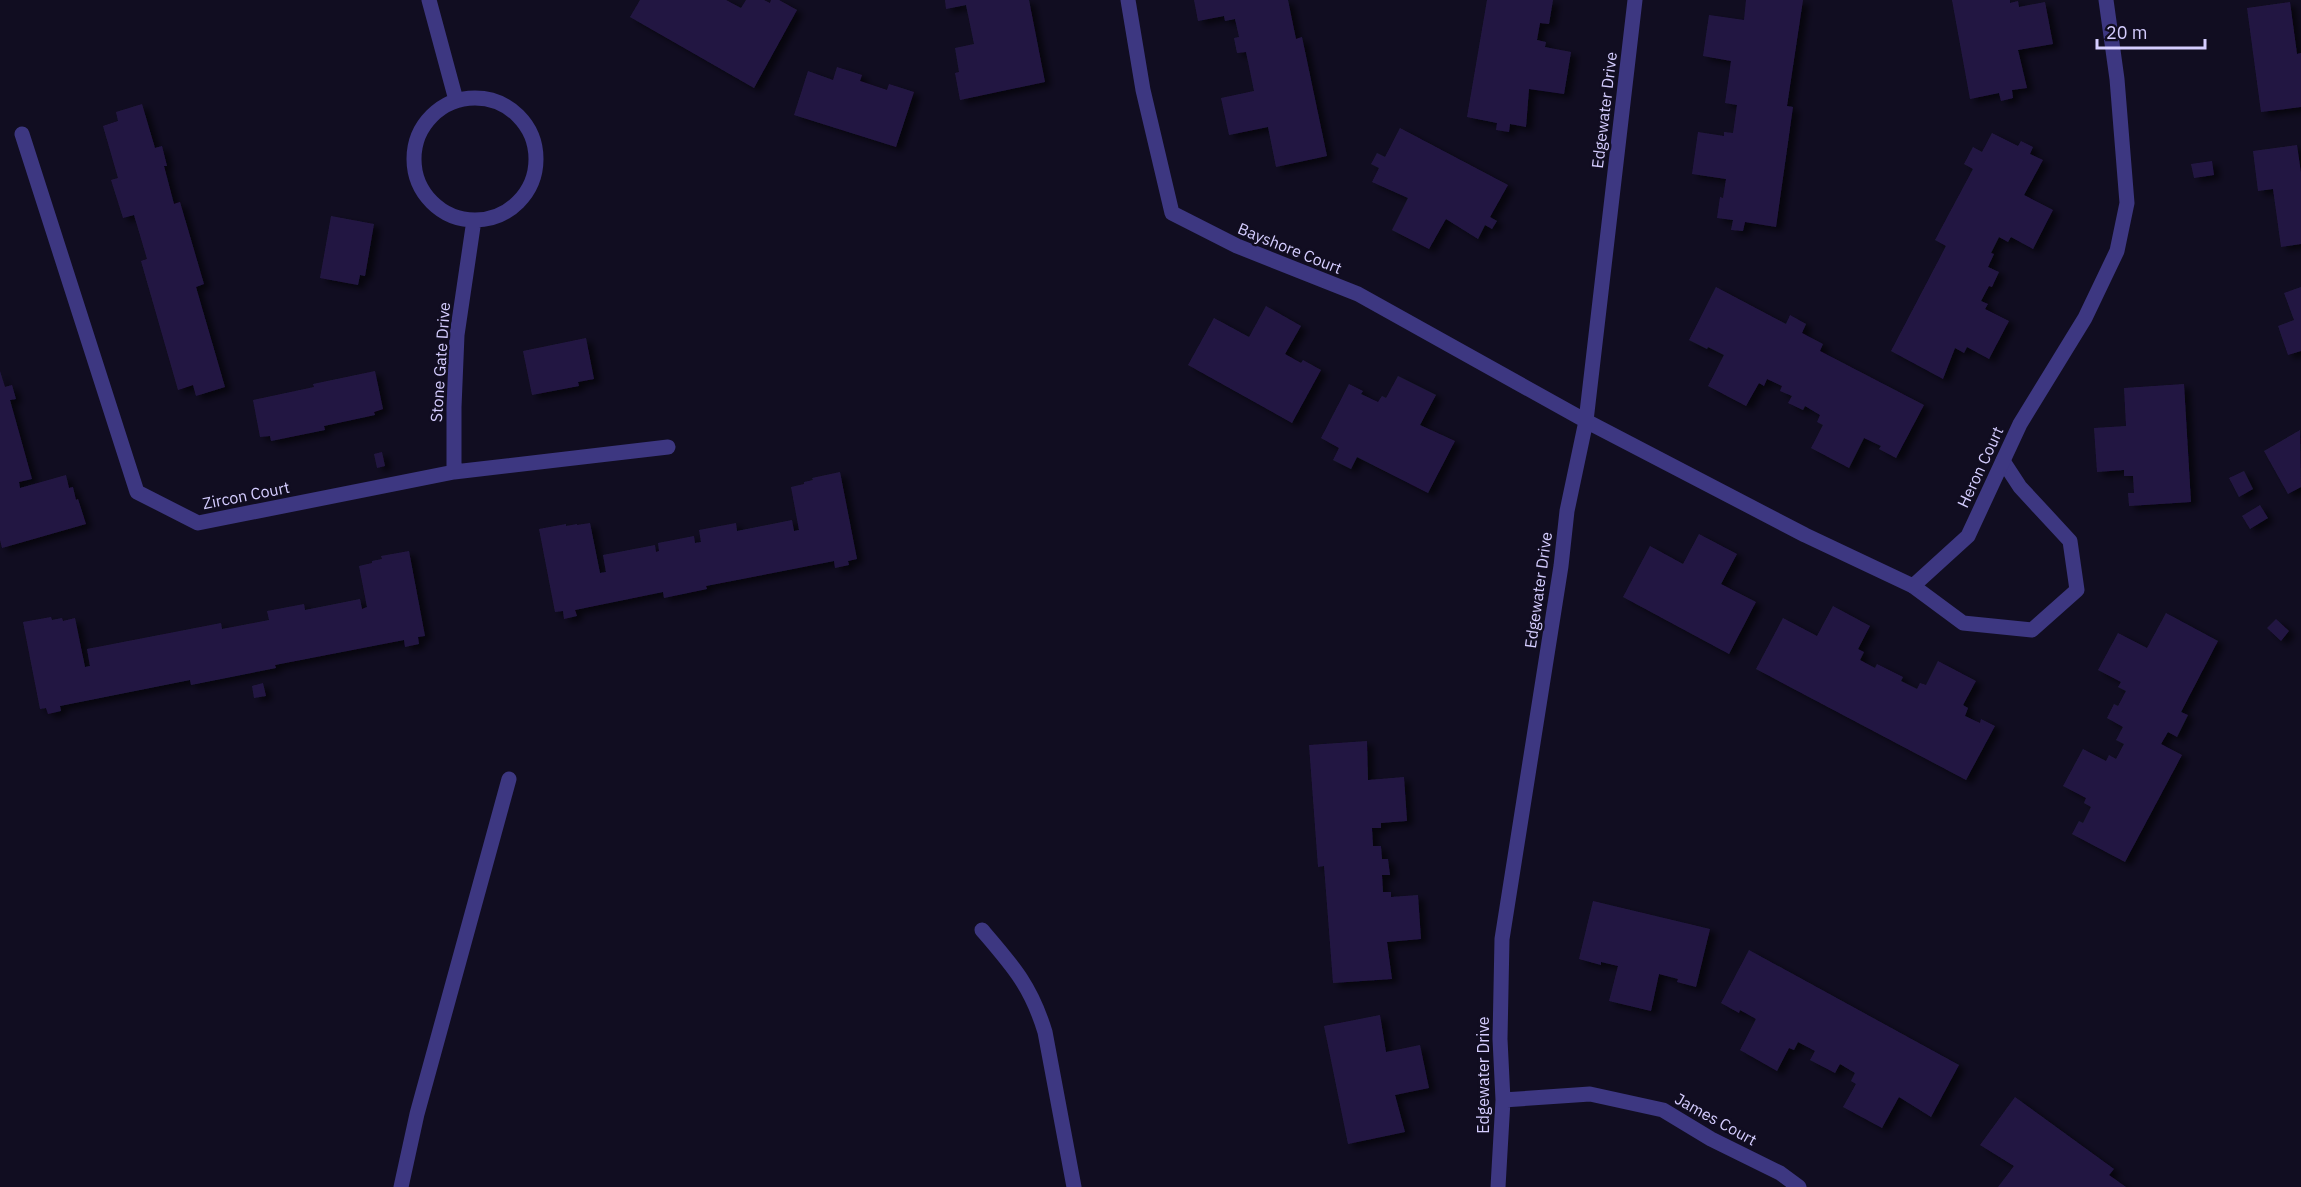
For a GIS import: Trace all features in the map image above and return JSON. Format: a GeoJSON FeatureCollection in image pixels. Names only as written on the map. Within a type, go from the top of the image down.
{"type":"FeatureCollection","features":[{"type":"Feature","properties":{"kind":"street"},"geometry":{"type":"LineString","coordinates":[[429,0],[456,100]]}},
{"type":"Feature","properties":{"kind":"street","name":"Bayshore Court"},"geometry":{"type":"LineString","coordinates":[[1128,0],[1146,101],[1172,213],[1237,246],[1358,294],[1586,421]]}},
{"type":"Feature","properties":{"kind":"street","name":"Edgewater Drive"},"geometry":{"type":"LineString","coordinates":[[1498,1187],[1503,1100],[1500,1039],[1502,939],[1561,566],[1567,511],[1586,421],[1635,0]]}},
{"type":"Feature","properties":{"kind":"street","name":"Heron Court"},"geometry":{"type":"LineString","coordinates":[[1913,585],[1968,536],[2020,424],[2085,318],[2117,251],[2127,203],[2117,79],[2106,0]]}},
{"type":"Feature","properties":{"kind":"street"},"geometry":{"type":"LineString","coordinates":[[477,97],[498,102],[516,112],[529,129],[536,149],[535,170],[528,190],[514,206],[496,216],[474,220],[456,217],[439,208],[425,195],[417,178],[414,159],[417,140],[425,123],[439,109],[456,100],[477,97]]}},
{"type":"Feature","properties":{"kind":"street","name":"Zircon Court"},"geometry":{"type":"LineString","coordinates":[[22,134],[137,492],[198,523],[454,472],[668,447]]}},
{"type":"Feature","properties":{"kind":"street","name":"Stone Gate Drive"},"geometry":{"type":"LineString","coordinates":[[454,472],[457,334],[474,220]]}},
{"type":"Feature","properties":{"kind":"street"},"geometry":{"type":"LineString","coordinates":[[1586,421],[1805,535],[1913,585],[1963,623],[2032,630],[2077,590],[2070,541],[2020,488],[2003,461]]}},
{"type":"Feature","properties":{"kind":"street"},"geometry":{"type":"LineString","coordinates":[[401,1187],[417,1114],[509,779]]}},
{"type":"Feature","properties":{"kind":"street"},"geometry":{"type":"LineString","coordinates":[[982,930],[1020,975],[1038,1008],[1045,1032],[1074,1187]]}},
{"type":"Feature","properties":{"kind":"street","name":"James Court"},"geometry":{"type":"LineString","coordinates":[[1503,1100],[1590,1094],[1663,1110],[1711,1139],[1780,1173],[1798,1187]]}},
{"type":"Feature","properties":{"kind":"building"},"geometry":{"type":"Polygon","coordinates":[[[640,0],[726,0],[741,8],[746,0],[764,0],[770,3],[771,0],[779,0],[797,10],[754,88],[630,17],[640,0]]]}},
{"type":"Feature","properties":{"kind":"building"},"geometry":{"type":"Polygon","coordinates":[[[945,0],[1029,0],[1045,82],[960,100],[955,73],[959,72],[955,48],[974,44],[966,5],[946,9],[945,0]]]}},
{"type":"Feature","properties":{"kind":"building"},"geometry":{"type":"Polygon","coordinates":[[[1194,0],[1288,0],[1296,39],[1302,37],[1327,156],[1276,167],[1268,127],[1229,135],[1221,98],[1254,91],[1246,52],[1237,53],[1234,38],[1239,37],[1235,19],[1225,21],[1224,16],[1198,21],[1194,0]]]}},
{"type":"Feature","properties":{"kind":"building"},"geometry":{"type":"Polygon","coordinates":[[[1487,0],[1553,0],[1549,24],[1540,23],[1537,40],[1546,42],[1545,47],[1571,52],[1564,94],[1529,89],[1526,127],[1510,124],[1509,132],[1496,130],[1497,123],[1467,117],[1487,0]]]}},
{"type":"Feature","properties":{"kind":"building"},"geometry":{"type":"Polygon","coordinates":[[[1746,0],[1803,0],[1787,106],[1793,107],[1776,227],[1745,222],[1743,231],[1731,230],[1733,220],[1717,218],[1726,179],[1692,174],[1698,132],[1724,136],[1724,132],[1733,133],[1737,105],[1725,103],[1731,61],[1703,56],[1709,15],[1744,20],[1746,0]]]}},
{"type":"Feature","properties":{"kind":"building"},"geometry":{"type":"Polygon","coordinates":[[[1952,0],[2010,0],[2010,3],[2018,1],[2019,7],[2045,2],[2053,44],[2018,50],[2027,88],[2012,90],[2013,98],[2001,101],[1999,93],[1970,99],[1952,0]]]}},
{"type":"Feature","properties":{"kind":"building"},"geometry":{"type":"Polygon","coordinates":[[[2290,2],[2297,54],[2301,53],[2301,107],[2261,112],[2247,8],[2290,2]]]}},
{"type":"Feature","properties":{"kind":"building"},"geometry":{"type":"Polygon","coordinates":[[[837,67],[862,75],[860,81],[887,90],[889,84],[914,92],[896,147],[794,115],[808,71],[833,80],[837,67]]]}},
{"type":"Feature","properties":{"kind":"building"},"geometry":{"type":"Polygon","coordinates":[[[142,104],[155,148],[162,146],[167,166],[164,166],[174,204],[180,202],[204,284],[196,287],[225,387],[196,396],[193,385],[178,390],[141,261],[147,259],[134,215],[123,218],[111,180],[118,178],[103,126],[118,121],[116,112],[142,104]]]}},
{"type":"Feature","properties":{"kind":"building"},"geometry":{"type":"Polygon","coordinates":[[[1400,128],[1508,185],[1490,217],[1497,221],[1492,229],[1485,225],[1478,239],[1446,219],[1429,249],[1392,230],[1408,198],[1372,182],[1379,168],[1371,164],[1377,153],[1385,157],[1400,128]]]}},
{"type":"Feature","properties":{"kind":"building"},"geometry":{"type":"Polygon","coordinates":[[[1992,133],[2018,146],[2021,141],[2033,147],[2030,154],[2043,160],[2024,195],[2053,210],[2033,249],[2011,237],[2008,242],[1999,237],[1991,253],[1994,254],[1988,267],[1999,272],[1992,287],[1989,286],[1981,301],[1988,304],[1985,309],[2009,321],[1989,359],[1967,347],[1964,353],[1955,348],[1943,379],[1891,351],[1946,246],[1935,240],[1973,169],[1964,164],[1973,147],[1982,152],[1992,133]]]}},
{"type":"Feature","properties":{"kind":"building"},"geometry":{"type":"Polygon","coordinates":[[[2297,145],[2301,173],[2301,244],[2281,247],[2273,189],[2258,191],[2253,151],[2297,145]]]}},
{"type":"Feature","properties":{"kind":"building"},"geometry":{"type":"Polygon","coordinates":[[[2212,161],[2214,175],[2194,178],[2191,164],[2212,161]]]}},
{"type":"Feature","properties":{"kind":"building"},"geometry":{"type":"Polygon","coordinates":[[[331,216],[374,224],[365,276],[360,275],[358,285],[320,278],[331,216]]]}},
{"type":"Feature","properties":{"kind":"building"},"geometry":{"type":"Polygon","coordinates":[[[1716,287],[1786,324],[1790,315],[1806,324],[1802,333],[1823,344],[1820,351],[1924,405],[1896,458],[1879,449],[1881,446],[1864,438],[1849,468],[1811,448],[1823,425],[1817,422],[1820,415],[1805,406],[1803,410],[1788,403],[1792,396],[1780,391],[1782,386],[1767,379],[1764,386],[1759,383],[1746,406],[1708,386],[1724,355],[1689,340],[1716,287]]]}},
{"type":"Feature","properties":{"kind":"building"},"geometry":{"type":"Polygon","coordinates":[[[2301,287],[2301,351],[2288,355],[2278,326],[2294,320],[2284,293],[2301,287]]]}},
{"type":"Feature","properties":{"kind":"building"},"geometry":{"type":"Polygon","coordinates":[[[1266,306],[1301,326],[1285,354],[1301,363],[1303,360],[1321,370],[1292,423],[1188,365],[1214,318],[1249,337],[1266,306]]]}},
{"type":"Feature","properties":{"kind":"building"},"geometry":{"type":"Polygon","coordinates":[[[586,338],[594,379],[578,382],[579,386],[532,395],[523,351],[586,338]]]}},
{"type":"Feature","properties":{"kind":"building"},"geometry":{"type":"Polygon","coordinates":[[[0,371],[5,387],[12,385],[16,399],[10,400],[32,479],[19,482],[20,488],[66,475],[69,488],[73,487],[86,524],[2,548],[0,540],[0,371]]]}},
{"type":"Feature","properties":{"kind":"building"},"geometry":{"type":"Polygon","coordinates":[[[375,371],[383,409],[374,412],[375,415],[324,426],[325,430],[271,441],[270,436],[260,437],[253,400],[375,371]]]}},
{"type":"Feature","properties":{"kind":"building"},"geometry":{"type":"Polygon","coordinates":[[[1398,376],[1436,395],[1420,425],[1455,441],[1428,493],[1357,457],[1351,469],[1333,460],[1339,448],[1321,438],[1349,384],[1363,391],[1361,394],[1378,402],[1382,396],[1386,398],[1398,376]]]}},
{"type":"Feature","properties":{"kind":"building"},"geometry":{"type":"Polygon","coordinates":[[[2184,384],[2191,502],[2129,506],[2128,493],[2134,493],[2133,476],[2124,476],[2124,470],[2097,472],[2094,428],[2126,426],[2124,388],[2184,384]]]}},
{"type":"Feature","properties":{"kind":"building"},"geometry":{"type":"Polygon","coordinates":[[[2300,430],[2301,487],[2288,494],[2264,451],[2300,430]]]}},
{"type":"Feature","properties":{"kind":"building"},"geometry":{"type":"Polygon","coordinates":[[[382,452],[385,466],[377,468],[374,454],[382,452]]]}},
{"type":"Feature","properties":{"kind":"building"},"geometry":{"type":"Polygon","coordinates":[[[2244,471],[2253,489],[2239,497],[2229,478],[2244,471]]]}},
{"type":"Feature","properties":{"kind":"building"},"geometry":{"type":"Polygon","coordinates":[[[840,472],[857,559],[848,561],[849,565],[835,568],[834,561],[706,586],[707,589],[664,598],[663,592],[575,610],[577,616],[564,619],[563,611],[555,612],[539,529],[566,524],[566,526],[590,523],[600,573],[606,572],[603,555],[655,545],[656,552],[659,551],[658,543],[694,536],[695,543],[701,542],[699,530],[736,523],[737,531],[792,520],[794,531],[799,530],[791,487],[804,484],[804,482],[813,480],[812,478],[840,472]]]}},
{"type":"Feature","properties":{"kind":"building"},"geometry":{"type":"Polygon","coordinates":[[[2260,505],[2268,518],[2250,529],[2242,516],[2260,505]]]}},
{"type":"Feature","properties":{"kind":"building"},"geometry":{"type":"Polygon","coordinates":[[[1699,534],[1737,554],[1721,584],[1756,602],[1729,654],[1623,597],[1650,546],[1683,564],[1699,534]]]}},
{"type":"Feature","properties":{"kind":"building"},"geometry":{"type":"Polygon","coordinates":[[[409,551],[425,636],[418,637],[419,644],[405,647],[404,640],[275,665],[276,668],[191,685],[190,680],[60,706],[61,711],[48,714],[46,708],[40,709],[23,622],[51,617],[52,620],[62,618],[63,621],[75,618],[85,667],[90,666],[87,649],[221,623],[222,629],[269,620],[267,611],[304,604],[305,610],[360,599],[362,609],[367,607],[359,566],[382,559],[381,556],[409,551]]]}},
{"type":"Feature","properties":{"kind":"building"},"geometry":{"type":"Polygon","coordinates":[[[1833,606],[1870,626],[1858,649],[1864,652],[1860,660],[1875,668],[1877,664],[1903,677],[1901,681],[1917,689],[1920,683],[1926,685],[1938,661],[1976,681],[1963,705],[1968,708],[1965,716],[1980,723],[1981,719],[1995,726],[1966,780],[1756,669],[1783,618],[1817,636],[1833,606]]]}},
{"type":"Feature","properties":{"kind":"building"},"geometry":{"type":"Polygon","coordinates":[[[2166,613],[2218,641],[2181,712],[2188,715],[2177,737],[2168,732],[2161,744],[2182,755],[2125,862],[2072,834],[2079,821],[2083,823],[2091,807],[2084,803],[2086,798],[2063,786],[2083,749],[2106,761],[2109,755],[2116,759],[2124,744],[2116,740],[2123,727],[2107,718],[2114,704],[2118,706],[2126,691],[2118,687],[2121,682],[2098,670],[2118,633],[2147,648],[2166,613]]]}},
{"type":"Feature","properties":{"kind":"building"},"geometry":{"type":"Polygon","coordinates":[[[2276,619],[2289,631],[2281,641],[2267,628],[2276,619]]]}},
{"type":"Feature","properties":{"kind":"building"},"geometry":{"type":"Polygon","coordinates":[[[263,683],[266,696],[254,698],[252,686],[263,683]]]}},
{"type":"Feature","properties":{"kind":"building"},"geometry":{"type":"Polygon","coordinates":[[[1367,741],[1368,780],[1404,777],[1407,821],[1381,823],[1381,828],[1372,828],[1373,846],[1381,846],[1382,859],[1388,859],[1390,875],[1382,875],[1383,892],[1391,892],[1391,897],[1418,895],[1421,939],[1387,942],[1392,979],[1333,983],[1324,866],[1318,867],[1309,745],[1367,741]]]}},
{"type":"Feature","properties":{"kind":"building"},"geometry":{"type":"Polygon","coordinates":[[[1593,901],[1710,929],[1696,987],[1659,974],[1651,1011],[1609,1001],[1618,966],[1601,962],[1601,965],[1579,959],[1593,901]]]}},
{"type":"Feature","properties":{"kind":"building"},"geometry":{"type":"Polygon","coordinates":[[[1749,950],[1959,1065],[1931,1117],[1899,1097],[1882,1128],[1843,1107],[1856,1084],[1851,1081],[1855,1073],[1840,1064],[1835,1073],[1810,1060],[1815,1051],[1798,1042],[1794,1050],[1789,1048],[1777,1071],[1740,1050],[1756,1019],[1721,1003],[1749,950]]]}},
{"type":"Feature","properties":{"kind":"building"},"geometry":{"type":"Polygon","coordinates":[[[1380,1015],[1386,1052],[1420,1045],[1429,1088],[1395,1095],[1405,1132],[1348,1144],[1324,1026],[1380,1015]]]}},
{"type":"Feature","properties":{"kind":"building"},"geometry":{"type":"Polygon","coordinates":[[[2015,1097],[2114,1169],[2109,1175],[2126,1187],[1998,1187],[2014,1166],[1980,1145],[2015,1097]]]}}]}
